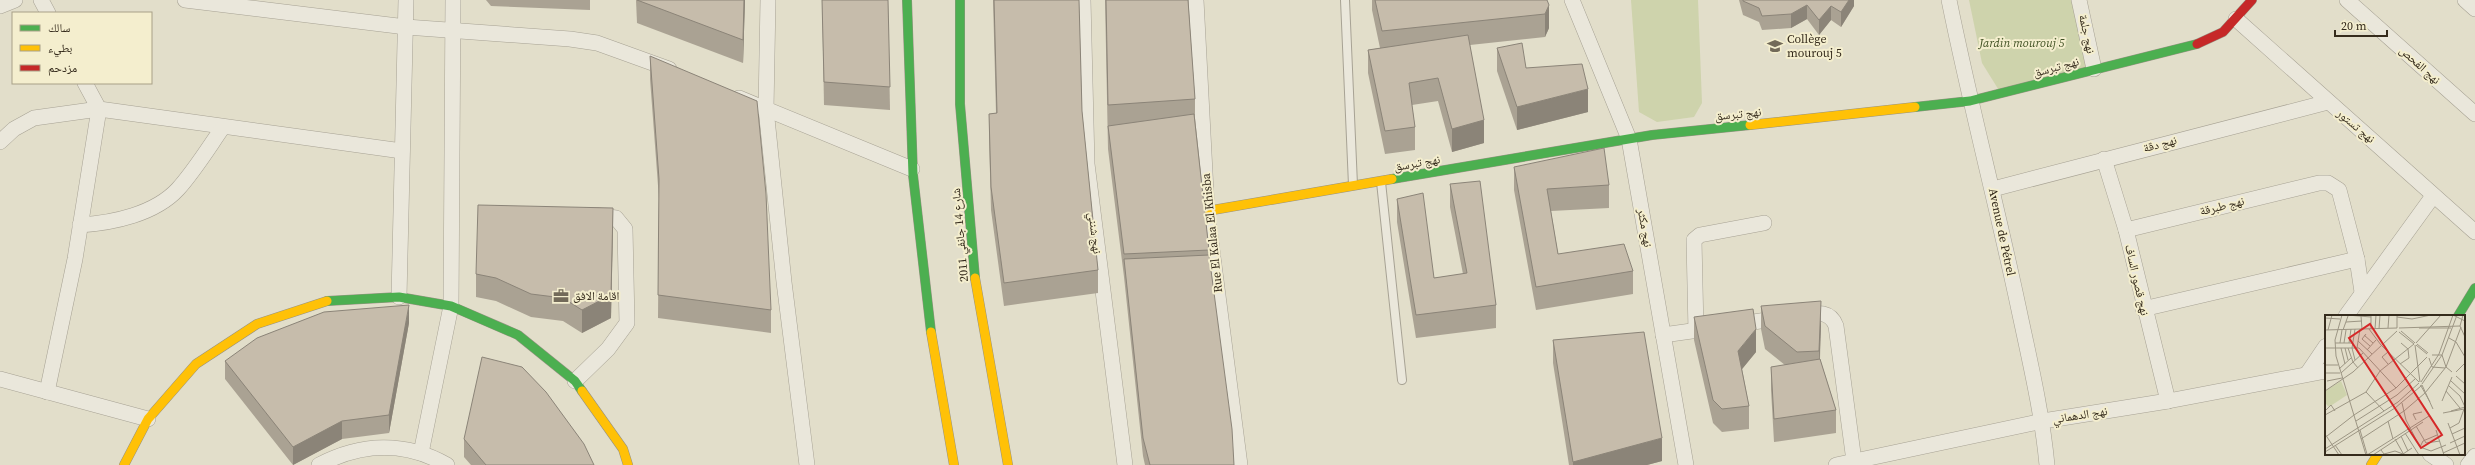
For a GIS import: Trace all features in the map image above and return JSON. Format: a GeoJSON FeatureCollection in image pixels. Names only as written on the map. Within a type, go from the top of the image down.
{"type":"FeatureCollection","features":[{"type":"Feature","properties":{"kind":"street"},"geometry":{"type":"LineString","coordinates":[[0,6],[15,0]]}},
{"type":"Feature","properties":{"kind":"street"},"geometry":{"type":"LineString","coordinates":[[41,0],[47,12]]}},
{"type":"Feature","properties":{"kind":"street"},"geometry":{"type":"LineString","coordinates":[[185,0],[406,27],[597,42],[680,74]]}},
{"type":"Feature","properties":{"kind":"street"},"geometry":{"type":"LineString","coordinates":[[399,297],[406,0]]}},
{"type":"Feature","properties":{"kind":"street"},"geometry":{"type":"LineString","coordinates":[[421,453],[451,306],[454,31],[453,0]]}},
{"type":"Feature","properties":{"kind":"street"},"geometry":{"type":"LineString","coordinates":[[768,0],[766,109],[784,282],[807,465]]}},
{"type":"Feature","properties":{"kind":"street"},"geometry":{"type":"LineString","coordinates":[[907,0],[912,169],[923,276],[946,424],[954,465]]}},
{"type":"Feature","properties":{"kind":"street","name":"شارع 14 جانفي 2011"},"geometry":{"type":"LineString","coordinates":[[960,0],[960,104],[977,295],[1008,465]]}},
{"type":"Feature","properties":{"kind":"street","name":"نهج شنني"},"geometry":{"type":"LineString","coordinates":[[1083,0],[1087,164],[1125,465]]}},
{"type":"Feature","properties":{"kind":"street","name":"Rue El Kalaa El Khisba"},"geometry":{"type":"LineString","coordinates":[[1196,0],[1207,210],[1240,465]]}},
{"type":"Feature","properties":{"kind":"street","name":"نهج مكثر"},"geometry":{"type":"LineString","coordinates":[[1572,0],[1629,138],[1686,465]]}},
{"type":"Feature","properties":{"kind":"street","name":"Avenue de Pétrel"},"geometry":{"type":"LineString","coordinates":[[1949,0],[1970,101],[1993,189],[2043,421],[2047,465]]}},
{"type":"Feature","properties":{"kind":"street","name":"نهج جلمة"},"geometry":{"type":"LineString","coordinates":[[2079,0],[2094,69]]}},
{"type":"Feature","properties":{"kind":"street"},"geometry":{"type":"LineString","coordinates":[[2465,0],[2475,9]]}},
{"type":"Feature","properties":{"kind":"street","name":"نهج تبرسق"},"geometry":{"type":"LineString","coordinates":[[1207,210],[1629,138],[1970,101],[2094,69],[2189,48],[2223,32],[2236,19],[2247,1]]}},
{"type":"Feature","properties":{"kind":"street","name":"نهج الفحص"},"geometry":{"type":"LineString","coordinates":[[2350,1],[2475,114]]}},
{"type":"Feature","properties":{"kind":"street","name":"نهج تستور"},"geometry":{"type":"LineString","coordinates":[[2236,19],[2475,232]]}},
{"type":"Feature","properties":{"kind":"street"},"geometry":{"type":"LineString","coordinates":[[47,392],[80,225],[99,110],[86,84]]}},
{"type":"Feature","properties":{"kind":"street"},"geometry":{"type":"LineString","coordinates":[[723,91],[912,169]]}},
{"type":"Feature","properties":{"kind":"street","name":"نهج دقة"},"geometry":{"type":"LineString","coordinates":[[1993,189],[2328,102]]}},
{"type":"Feature","properties":{"kind":"street"},"geometry":{"type":"LineString","coordinates":[[0,142],[14,129],[34,118],[99,110],[402,151]]}},
{"type":"Feature","properties":{"kind":"street"},"geometry":{"type":"LineString","coordinates":[[80,225],[107,224],[152,208],[178,190],[223,126]]}},
{"type":"Feature","properties":{"kind":"street","name":"نهج قصور الساف"},"geometry":{"type":"LineString","coordinates":[[2104,159],[2126,230],[2143,309],[2168,401]]}},
{"type":"Feature","properties":{"kind":"street","name":"نهج طبرقة"},"geometry":{"type":"LineString","coordinates":[[2126,230],[2319,183],[2328,183],[2339,190],[2357,259]]}},
{"type":"Feature","properties":{"kind":"street"},"geometry":{"type":"LineString","coordinates":[[2347,315],[2433,196]]}},
{"type":"Feature","properties":{"kind":"street"},"geometry":{"type":"LineString","coordinates":[[575,381],[608,350],[627,323],[625,229],[616,218],[605,215],[582,214]]}},
{"type":"Feature","properties":{"kind":"street"},"geometry":{"type":"LineString","coordinates":[[1696,331],[1694,240],[1700,236],[1764,223]]}},
{"type":"Feature","properties":{"kind":"street"},"geometry":{"type":"LineString","coordinates":[[2143,309],[2357,259],[2362,292]]}},
{"type":"Feature","properties":{"kind":"street"},"geometry":{"type":"LineString","coordinates":[[2459,315],[2474,290]]}},
{"type":"Feature","properties":{"kind":"street"},"geometry":{"type":"LineString","coordinates":[[124,465],[148,419],[196,364],[257,324],[326,301],[399,297],[451,306],[518,335],[575,381],[623,449],[628,465]]}},
{"type":"Feature","properties":{"kind":"street"},"geometry":{"type":"LineString","coordinates":[[1664,335],[1817,313],[1826,314],[1833,319],[1836,326],[1854,461]]}},
{"type":"Feature","properties":{"kind":"street"},"geometry":{"type":"LineString","coordinates":[[2308,374],[2325,348]]}},
{"type":"Feature","properties":{"kind":"street","name":"نهج الدهماني"},"geometry":{"type":"LineString","coordinates":[[1836,465],[2043,421],[2168,401],[2325,371]]}},
{"type":"Feature","properties":{"kind":"street"},"geometry":{"type":"LineString","coordinates":[[0,379],[148,419]]}},
{"type":"Feature","properties":{"kind":"street"},"geometry":{"type":"LineString","coordinates":[[319,465],[345,453],[368,448],[386,447],[421,453],[447,465]]}},
{"type":"Feature","properties":{"kind":"street"},"geometry":{"type":"LineString","coordinates":[[2371,465],[2377,455]]}},
{"type":"Feature","properties":{"kind":"street"},"geometry":{"type":"LineString","coordinates":[[2431,455],[2446,465]]}},
{"type":"Feature","properties":{"kind":"street"},"geometry":{"type":"LineString","coordinates":[[2468,465],[2475,456]]}},
{"type":"Feature","properties":{"kind":"lane"},"geometry":{"type":"LineString","coordinates":[[1345,0],[1353,186]]}},
{"type":"Feature","properties":{"kind":"lane"},"geometry":{"type":"LineString","coordinates":[[1381,181],[1402,380]]}},
{"type":"Feature","properties":{"kind":"green space"},"geometry":{"type":"Polygon","coordinates":[[[1631,0],[1698,0],[1702,103],[1694,117],[1657,122],[1639,112],[1631,0]]]}},
{"type":"Feature","properties":{"kind":"green space","name":"Jardin mourouj 5"},"geometry":{"type":"Polygon","coordinates":[[[1969,0],[2076,0],[2087,69],[2000,92],[1982,63],[1969,0]]]}},
{"type":"Feature","properties":{"kind":"building"},"geometry":{"type":"Polygon","coordinates":[[[637,0],[744,0],[743,40],[637,0]]]}},
{"type":"Feature","properties":{"kind":"building"},"geometry":{"type":"Polygon","coordinates":[[[822,0],[888,0],[890,87],[824,82],[822,0]]]}},
{"type":"Feature","properties":{"kind":"building"},"geometry":{"type":"Polygon","coordinates":[[[994,0],[1079,0],[1082,111],[1098,270],[1004,283],[991,187],[989,114],[997,113],[994,0]]]}},
{"type":"Feature","properties":{"kind":"building"},"geometry":{"type":"Polygon","coordinates":[[[1106,0],[1188,0],[1195,99],[1108,105],[1106,0]]]}},
{"type":"Feature","properties":{"kind":"building"},"geometry":{"type":"Polygon","coordinates":[[[1375,0],[1547,0],[1549,5],[1545,14],[1382,31],[1375,0]]]}},
{"type":"Feature","properties":{"kind":"building"},"geometry":{"type":"Polygon","coordinates":[[[1743,0],[1849,0],[1841,12],[1831,6],[1819,20],[1807,5],[1791,14],[1762,16],[1759,8],[1743,0]]]}},
{"type":"Feature","properties":{"kind":"building"},"geometry":{"type":"Polygon","coordinates":[[[1468,35],[1484,120],[1452,129],[1438,78],[1409,83],[1415,127],[1385,131],[1368,50],[1468,35]]]}},
{"type":"Feature","properties":{"kind":"building"},"geometry":{"type":"Polygon","coordinates":[[[1522,43],[1526,68],[1582,64],[1588,89],[1517,107],[1497,48],[1522,43]]]}},
{"type":"Feature","properties":{"kind":"building"},"geometry":{"type":"Polygon","coordinates":[[[650,56],[757,101],[766,194],[771,310],[658,295],[659,179],[650,56]]]}},
{"type":"Feature","properties":{"kind":"building"},"geometry":{"type":"Polygon","coordinates":[[[1194,114],[1209,250],[1124,254],[1108,126],[1194,114]]]}},
{"type":"Feature","properties":{"kind":"building"},"geometry":{"type":"Polygon","coordinates":[[[1604,148],[1609,185],[1547,189],[1558,254],[1624,244],[1633,271],[1536,287],[1514,167],[1604,148]]]}},
{"type":"Feature","properties":{"kind":"building"},"geometry":{"type":"Polygon","coordinates":[[[1480,181],[1496,305],[1416,315],[1397,199],[1423,193],[1434,278],[1467,273],[1450,184],[1480,181]]]}},
{"type":"Feature","properties":{"kind":"building"},"geometry":{"type":"Polygon","coordinates":[[[478,205],[613,208],[611,295],[582,310],[563,298],[531,294],[496,278],[476,274],[478,205]]]}},
{"type":"Feature","properties":{"kind":"building"},"geometry":{"type":"Polygon","coordinates":[[[1209,255],[1232,429],[1234,465],[1150,465],[1143,438],[1124,259],[1209,255]]]}},
{"type":"Feature","properties":{"kind":"building"},"geometry":{"type":"Polygon","coordinates":[[[1821,301],[1819,351],[1797,352],[1765,326],[1761,306],[1821,301]]]}},
{"type":"Feature","properties":{"kind":"building"},"geometry":{"type":"Polygon","coordinates":[[[409,305],[389,415],[342,421],[293,447],[225,361],[257,338],[324,312],[409,305]]]}},
{"type":"Feature","properties":{"kind":"building"},"geometry":{"type":"Polygon","coordinates":[[[1753,309],[1756,329],[1738,351],[1749,406],[1722,409],[1713,400],[1694,317],[1753,309]]]}},
{"type":"Feature","properties":{"kind":"building"},"geometry":{"type":"Polygon","coordinates":[[[1644,332],[1662,438],[1573,462],[1553,340],[1644,332]]]}},
{"type":"Feature","properties":{"kind":"building"},"geometry":{"type":"Polygon","coordinates":[[[482,357],[522,367],[546,392],[584,444],[594,465],[486,465],[464,439],[482,357]]]}},
{"type":"Feature","properties":{"kind":"building"},"geometry":{"type":"Polygon","coordinates":[[[1820,359],[1836,410],[1774,419],[1771,367],[1820,359]]]}},
{"type":"Feature","properties":{"kind":"traffic: fast"},"geometry":{"type":"LineString","coordinates":[[907,0],[913,175],[931,332]]}},
{"type":"Feature","properties":{"kind":"traffic: fast"},"geometry":{"type":"LineString","coordinates":[[960,0],[960,104],[975,278]]}},
{"type":"Feature","properties":{"kind":"traffic: fast"},"geometry":{"type":"LineString","coordinates":[[1915,107],[1970,101],[2197,44]]}},
{"type":"Feature","properties":{"kind":"traffic: fast"},"geometry":{"type":"LineString","coordinates":[[1392,179],[1652,135],[1750,125]]}},
{"type":"Feature","properties":{"kind":"traffic: fast"},"geometry":{"type":"LineString","coordinates":[[2459,315],[2475,288]]}},
{"type":"Feature","properties":{"kind":"traffic: fast"},"geometry":{"type":"LineString","coordinates":[[327,301],[399,297],[451,306],[518,335],[575,381],[582,391]]}},
{"type":"Feature","properties":{"kind":"traffic: slow"},"geometry":{"type":"LineString","coordinates":[[1750,125],[1915,107]]}},
{"type":"Feature","properties":{"kind":"traffic: slow"},"geometry":{"type":"LineString","coordinates":[[1207,211],[1392,179]]}},
{"type":"Feature","properties":{"kind":"traffic: slow"},"geometry":{"type":"LineString","coordinates":[[975,278],[1008,465]]}},
{"type":"Feature","properties":{"kind":"traffic: slow"},"geometry":{"type":"LineString","coordinates":[[124,465],[148,419],[196,364],[257,324],[327,301]]}},
{"type":"Feature","properties":{"kind":"traffic: slow"},"geometry":{"type":"LineString","coordinates":[[931,332],[954,465]]}},
{"type":"Feature","properties":{"kind":"traffic: slow"},"geometry":{"type":"LineString","coordinates":[[582,391],[623,449],[628,465]]}},
{"type":"Feature","properties":{"kind":"traffic: slow"},"geometry":{"type":"LineString","coordinates":[[2371,465],[2377,455]]}},
{"type":"Feature","properties":{"kind":"traffic: jam"},"geometry":{"type":"LineString","coordinates":[[2197,44],[2223,32],[2252,0]]}},
{"type":"Feature","properties":{"kind":"place","name":"Collège mourouj 5"},"geometry":{"type":"Point","coordinates":[1775,46]}},
{"type":"Feature","properties":{"kind":"place","name":"اقامة الافق"},"geometry":{"type":"Point","coordinates":[561,296]}}]}
